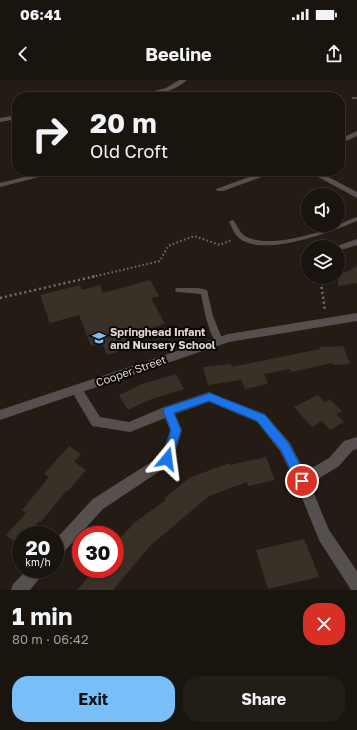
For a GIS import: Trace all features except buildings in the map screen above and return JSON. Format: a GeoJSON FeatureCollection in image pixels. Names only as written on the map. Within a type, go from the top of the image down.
{"type":"FeatureCollection","features":[{"type":"Feature","properties":{"kind":"street"},"geometry":{"type":"LineString","coordinates":[[155,92],[168,89],[184,80]]}},
{"type":"Feature","properties":{"kind":"street"},"geometry":{"type":"LineString","coordinates":[[0,120],[12,118]]}},
{"type":"Feature","properties":{"kind":"street"},"geometry":{"type":"LineString","coordinates":[[345,139],[357,133]]}},
{"type":"Feature","properties":{"kind":"street"},"geometry":{"type":"LineString","coordinates":[[0,185],[38,176]]}},
{"type":"Feature","properties":{"kind":"street"},"geometry":{"type":"LineString","coordinates":[[220,188],[258,176]]}},
{"type":"Feature","properties":{"kind":"street"},"geometry":{"type":"LineString","coordinates":[[321,176],[357,195]]}},
{"type":"Feature","properties":{"kind":"street"},"geometry":{"type":"LineString","coordinates":[[345,246],[357,242]]}},
{"type":"Feature","properties":{"kind":"street","name":"Cooper Street"},"geometry":{"type":"LineString","coordinates":[[0,415],[228,338],[357,317]]}},
{"type":"Feature","properties":{"kind":"street"},"geometry":{"type":"LineString","coordinates":[[76,390],[96,422],[130,427],[168,411],[210,397],[261,418],[285,447],[302,481],[324,535],[357,585]]}},
{"type":"Feature","properties":{"kind":"street"},"geometry":{"type":"LineString","coordinates":[[64,541],[98,504],[167,459],[176,430],[168,411]]}},
{"type":"Feature","properties":{"kind":"street"},"geometry":{"type":"LineString","coordinates":[[302,481],[334,462],[349,445],[357,443]]}},
{"type":"Feature","properties":{"kind":"street"},"geometry":{"type":"LineString","coordinates":[[19,590],[30,578]]}},
{"type":"Feature","properties":{"kind":"lane"},"geometry":{"type":"LineString","coordinates":[[232,222],[240,236],[250,241],[276,243],[324,232],[357,219]]}},
{"type":"Feature","properties":{"kind":"lane"},"geometry":{"type":"LineString","coordinates":[[180,290],[198,290],[204,292],[209,316],[219,341]]}},
{"type":"Feature","properties":{"kind":"path"},"geometry":{"type":"LineString","coordinates":[[0,298],[160,261],[168,246],[194,236],[220,245],[240,236]]}},
{"type":"Feature","properties":{"kind":"path"},"geometry":{"type":"LineString","coordinates":[[321,284],[327,323]]}},
{"type":"Feature","properties":{"kind":"place","name":"Springhead Infant and Nursery School"},"geometry":{"type":"Point","coordinates":[99,338]}},
{"type":"Feature","properties":{"kind":"route"},"geometry":{"type":"LineString","coordinates":[[167,459],[176,430],[168,411],[210,397],[261,418],[285,447],[302,481]]}}]}
